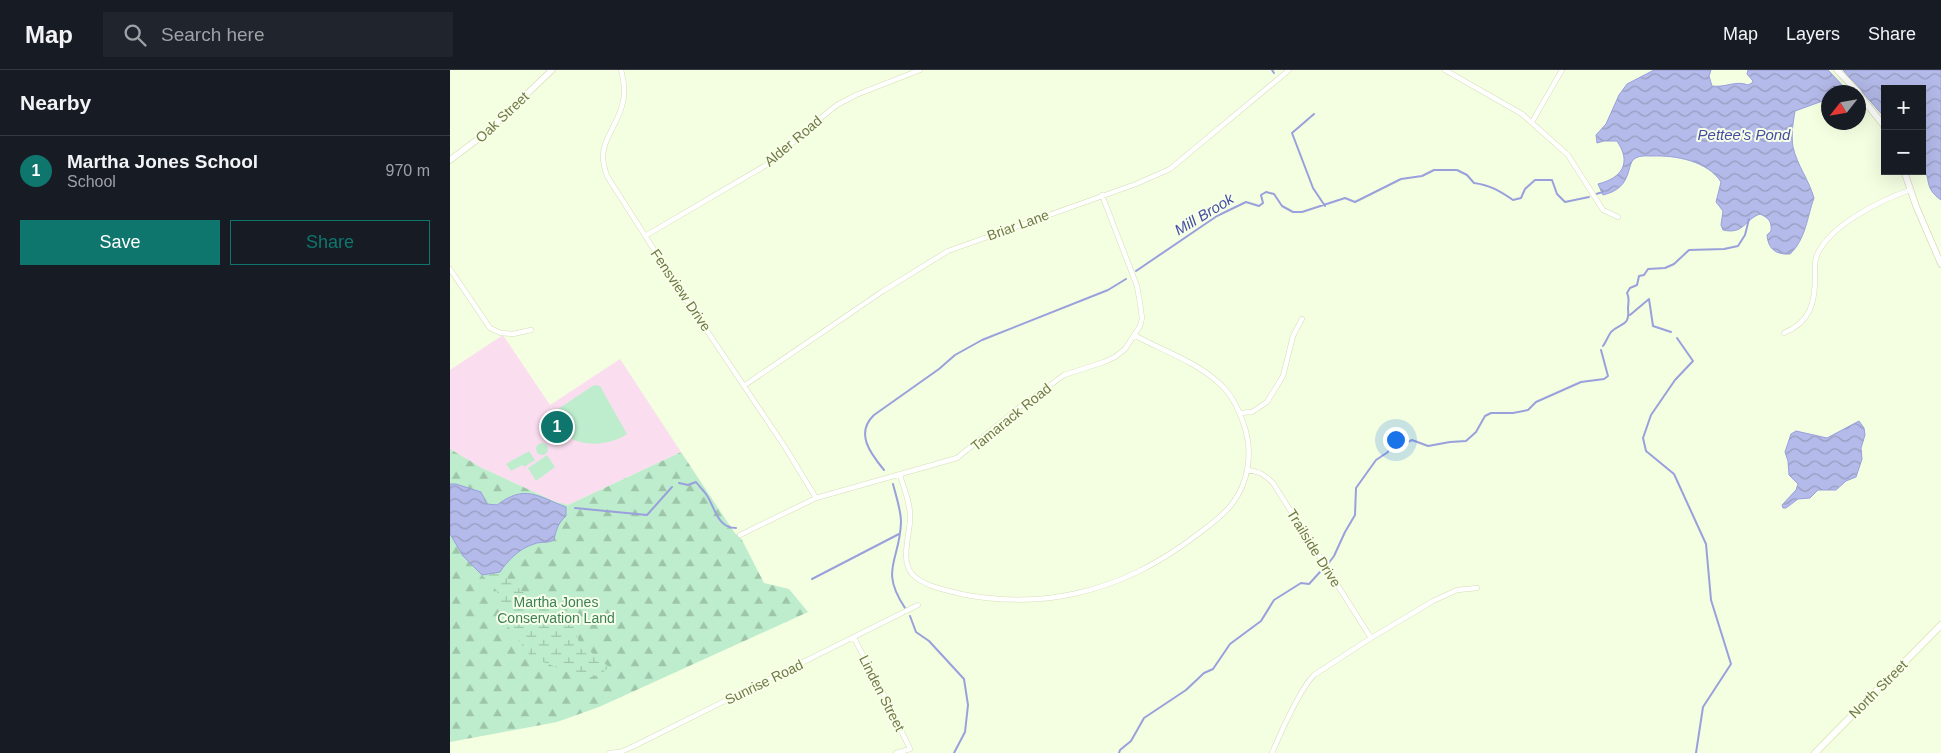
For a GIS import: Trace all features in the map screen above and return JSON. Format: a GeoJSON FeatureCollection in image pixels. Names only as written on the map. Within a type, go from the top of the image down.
{"type":"FeatureCollection","features":[{"type":"Feature","properties":{"kind":"main road","name":"North Street"},"geometry":{"type":"LineString","coordinates":[[1815,753],[1941,625]]}},
{"type":"Feature","properties":{"kind":"street","name":"Oak Street"},"geometry":{"type":"LineString","coordinates":[[450,160],[486,133],[552,70]]}},
{"type":"Feature","properties":{"kind":"street","name":"Fensview Drive"},"geometry":{"type":"LineString","coordinates":[[621,70],[625,84],[625,96],[604,147],[602,158],[611,185],[744,385],[816,498]]}},
{"type":"Feature","properties":{"kind":"street","name":"Alder Road"},"geometry":{"type":"LineString","coordinates":[[645,236],[773,161],[807,129],[837,105],[856,94],[920,70]]}},
{"type":"Feature","properties":{"kind":"street","name":"Briar Lane"},"geometry":{"type":"LineString","coordinates":[[744,385],[883,291],[948,251],[1156,176],[1176,166],[1210,135],[1289,70]]}},
{"type":"Feature","properties":{"kind":"street"},"geometry":{"type":"LineString","coordinates":[[1445,70],[1522,114],[1532,122],[1568,155],[1603,210],[1618,217]]}},
{"type":"Feature","properties":{"kind":"street"},"geometry":{"type":"LineString","coordinates":[[1532,122],[1562,70]]}},
{"type":"Feature","properties":{"kind":"street"},"geometry":{"type":"LineString","coordinates":[[1837,70],[1851,85]]}},
{"type":"Feature","properties":{"kind":"street"},"geometry":{"type":"LineString","coordinates":[[1866,103],[1881,122]]}},
{"type":"Feature","properties":{"kind":"street"},"geometry":{"type":"LineString","coordinates":[[1905,175],[1941,264]]}},
{"type":"Feature","properties":{"kind":"street"},"geometry":{"type":"LineString","coordinates":[[1784,333],[1797,327],[1812,307],[1815,290],[1815,261],[1825,243],[1860,213],[1910,190]]}},
{"type":"Feature","properties":{"kind":"street","name":"Tamarack Road"},"geometry":{"type":"LineString","coordinates":[[740,535],[816,498],[957,458],[1021,406],[1064,375],[1115,357],[1125,349],[1140,326],[1142,318],[1136,286],[1102,195]]}},
{"type":"Feature","properties":{"kind":"street"},"geometry":{"type":"LineString","coordinates":[[450,269],[490,328],[501,333],[513,334],[531,330]]}},
{"type":"Feature","properties":{"kind":"street"},"geometry":{"type":"LineString","coordinates":[[1240,413],[1252,412],[1267,402],[1283,376],[1292,336],[1302,319]]}},
{"type":"Feature","properties":{"kind":"street"},"geometry":{"type":"LineString","coordinates":[[900,475],[910,518],[907,558],[909,568],[913,575],[947,591],[973,596],[1023,599],[1048,598],[1097,588],[1139,572],[1171,554],[1220,517],[1232,504],[1243,484],[1247,470],[1248,439],[1240,413],[1220,384],[1205,372],[1177,355],[1152,345],[1134,334]]}},
{"type":"Feature","properties":{"kind":"street","name":"Trailside Drive"},"geometry":{"type":"LineString","coordinates":[[1247,470],[1257,471],[1267,476],[1273,484],[1370,638]]}},
{"type":"Feature","properties":{"kind":"street"},"geometry":{"type":"LineString","coordinates":[[1272,753],[1308,682],[1314,675],[1370,638],[1433,601],[1457,590],[1477,588]]}},
{"type":"Feature","properties":{"kind":"street","name":"Sunrise Road"},"geometry":{"type":"LineString","coordinates":[[609,753],[620,752],[918,605]]}},
{"type":"Feature","properties":{"kind":"street","name":"Linden Street"},"geometry":{"type":"LineString","coordinates":[[854,638],[910,749],[896,753]]}},
{"type":"Feature","properties":{"kind":"shaded area"},"geometry":{"type":"Polygon","coordinates":[[[503,335],[550,405],[620,359],[681,452],[568,505],[556,502],[482,468],[453,452],[450,449],[450,370],[503,335]]]}},
{"type":"Feature","properties":{"kind":"green space"},"geometry":{"type":"Polygon","coordinates":[[[594,385],[600,386],[627,434],[606,443],[594,444],[572,439],[555,425],[549,415],[594,385]]]}},
{"type":"Feature","properties":{"kind":"green space"},"geometry":{"type":"Polygon","coordinates":[[[540,443],[544,443],[548,449],[544,455],[540,455],[536,451],[536,447],[540,443]]]}},
{"type":"Feature","properties":{"kind":"green space","name":"Martha Jones Conservation Land"},"geometry":{"type":"Polygon","coordinates":[[[450,449],[482,468],[556,502],[568,505],[681,452],[734,532],[742,540],[764,583],[789,589],[808,612],[599,707],[557,722],[450,742],[450,449]]]}},
{"type":"Feature","properties":{"kind":"green space"},"geometry":{"type":"Polygon","coordinates":[[[529,451],[535,460],[524,467],[522,465],[511,471],[506,464],[529,451]]]}},
{"type":"Feature","properties":{"kind":"green space"},"geometry":{"type":"Polygon","coordinates":[[[547,455],[555,467],[536,481],[528,468],[547,455]]]}},
{"type":"Feature","properties":{"kind":"green space"},"geometry":{"type":"Polygon","coordinates":[[[500,572],[532,600],[560,602],[570,613],[581,649],[587,649],[609,667],[601,674],[585,679],[531,657],[507,625],[497,591],[482,575],[500,572]]]}},
{"type":"Feature","properties":{"kind":"water","name":"Pettee's Pond"},"geometry":{"type":"Polygon","coordinates":[[[1654,70],[1711,70],[1709,76],[1712,86],[1717,86],[1739,83],[1748,85],[1752,83],[1753,81],[1747,74],[1748,70],[1828,70],[1842,85],[1821,85],[1821,102],[1795,111],[1792,134],[1793,147],[1814,198],[1800,242],[1790,254],[1777,252],[1771,247],[1767,235],[1771,231],[1771,225],[1768,219],[1760,214],[1736,230],[1723,230],[1721,225],[1723,211],[1716,202],[1721,182],[1700,164],[1681,158],[1661,156],[1637,157],[1632,161],[1625,180],[1620,187],[1613,192],[1603,195],[1598,184],[1619,174],[1624,163],[1624,156],[1617,141],[1597,143],[1596,135],[1606,124],[1619,95],[1627,84],[1654,70]]]}},
{"type":"Feature","properties":{"kind":"water"},"geometry":{"type":"Polygon","coordinates":[[[1843,70],[1941,70],[1941,200],[1932,191],[1926,173],[1926,85],[1881,85],[1881,113],[1866,96],[1866,85],[1856,85],[1843,70]]]}},
{"type":"Feature","properties":{"kind":"water"},"geometry":{"type":"Polygon","coordinates":[[[1859,421],[1864,428],[1865,435],[1861,448],[1862,459],[1856,477],[1846,481],[1836,490],[1818,490],[1810,498],[1798,499],[1786,508],[1783,508],[1782,505],[1796,490],[1798,484],[1789,475],[1785,452],[1791,434],[1796,431],[1827,438],[1859,421]]]}},
{"type":"Feature","properties":{"kind":"water"},"geometry":{"type":"Polygon","coordinates":[[[450,484],[481,492],[487,504],[497,505],[516,495],[531,494],[539,496],[566,507],[566,516],[558,527],[554,540],[536,543],[524,548],[500,572],[482,575],[463,556],[450,534],[450,484]]]}},
{"type":"Feature","properties":{"kind":"waterway"},"geometry":{"type":"LineString","coordinates":[[1314,114],[1292,133],[1313,188],[1325,206]]}},
{"type":"Feature","properties":{"kind":"waterway","name":"Mill Brook"},"geometry":{"type":"LineString","coordinates":[[1136,271],[1217,216],[1246,202],[1259,206],[1263,203],[1261,195],[1266,192],[1274,194],[1282,206],[1293,212],[1302,212],[1345,198],[1355,202],[1401,179],[1422,176],[1434,170],[1457,170],[1467,175],[1474,183],[1495,189],[1513,200],[1521,198],[1525,189],[1535,180],[1552,180],[1557,194],[1565,202],[1589,197]]}},
{"type":"Feature","properties":{"kind":"waterway","name":"Mill Brook"},"geometry":{"type":"LineString","coordinates":[[1596,194],[1603,192]]}},
{"type":"Feature","properties":{"kind":"waterway"},"geometry":{"type":"LineString","coordinates":[[1603,346],[1611,332],[1628,319],[1629,299],[1627,293],[1630,288],[1637,285],[1639,276],[1644,275],[1648,269],[1665,268],[1674,264],[1689,250],[1724,249],[1738,246],[1745,235],[1749,219]]}},
{"type":"Feature","properties":{"kind":"waterway","name":"Mill Brook"},"geometry":{"type":"LineString","coordinates":[[884,470],[870,450],[865,436],[868,422],[874,415],[939,369],[955,355],[982,340],[1108,290],[1126,279]]}},
{"type":"Feature","properties":{"kind":"waterway"},"geometry":{"type":"LineString","coordinates":[[1630,315],[1649,299],[1653,326],[1671,332]]}},
{"type":"Feature","properties":{"kind":"waterway"},"geometry":{"type":"LineString","coordinates":[[1677,338],[1693,361],[1675,380],[1651,415],[1643,438],[1646,451],[1674,474],[1706,544],[1711,600],[1731,664],[1703,707],[1696,753]]}},
{"type":"Feature","properties":{"kind":"waterway"},"geometry":{"type":"LineString","coordinates":[[1328,564],[1355,515],[1356,488],[1376,460],[1388,452],[1391,442],[1395,440],[1406,443],[1412,440],[1428,446],[1466,441],[1476,432],[1485,416],[1491,413],[1513,413],[1528,410],[1536,402],[1581,382],[1604,379],[1608,376],[1601,350]]}},
{"type":"Feature","properties":{"kind":"waterway"},"geometry":{"type":"LineString","coordinates":[[679,483],[688,485],[696,482],[706,494],[721,521],[725,525],[736,528]]}},
{"type":"Feature","properties":{"kind":"waterway","name":"Mill Brook"},"geometry":{"type":"LineString","coordinates":[[893,484],[901,522],[892,574],[897,595],[905,608]]}},
{"type":"Feature","properties":{"kind":"waterway"},"geometry":{"type":"LineString","coordinates":[[575,508],[647,515],[672,487]]}},
{"type":"Feature","properties":{"kind":"waterway"},"geometry":{"type":"LineString","coordinates":[[812,579],[899,534]]}},
{"type":"Feature","properties":{"kind":"waterway"},"geometry":{"type":"LineString","coordinates":[[1119,753],[1131,741],[1144,718],[1186,690],[1204,673],[1213,669],[1230,644],[1261,621],[1274,600],[1301,583],[1309,584],[1320,572]]}},
{"type":"Feature","properties":{"kind":"waterway","name":"Mill Brook"},"geometry":{"type":"LineString","coordinates":[[910,616],[916,632],[929,641],[964,679],[968,705],[965,732],[954,753]]}},
{"type":"Feature","properties":{"kind":"place","name":"Martha Jones School"},"geometry":{"type":"Point","coordinates":[557,427]}}]}
